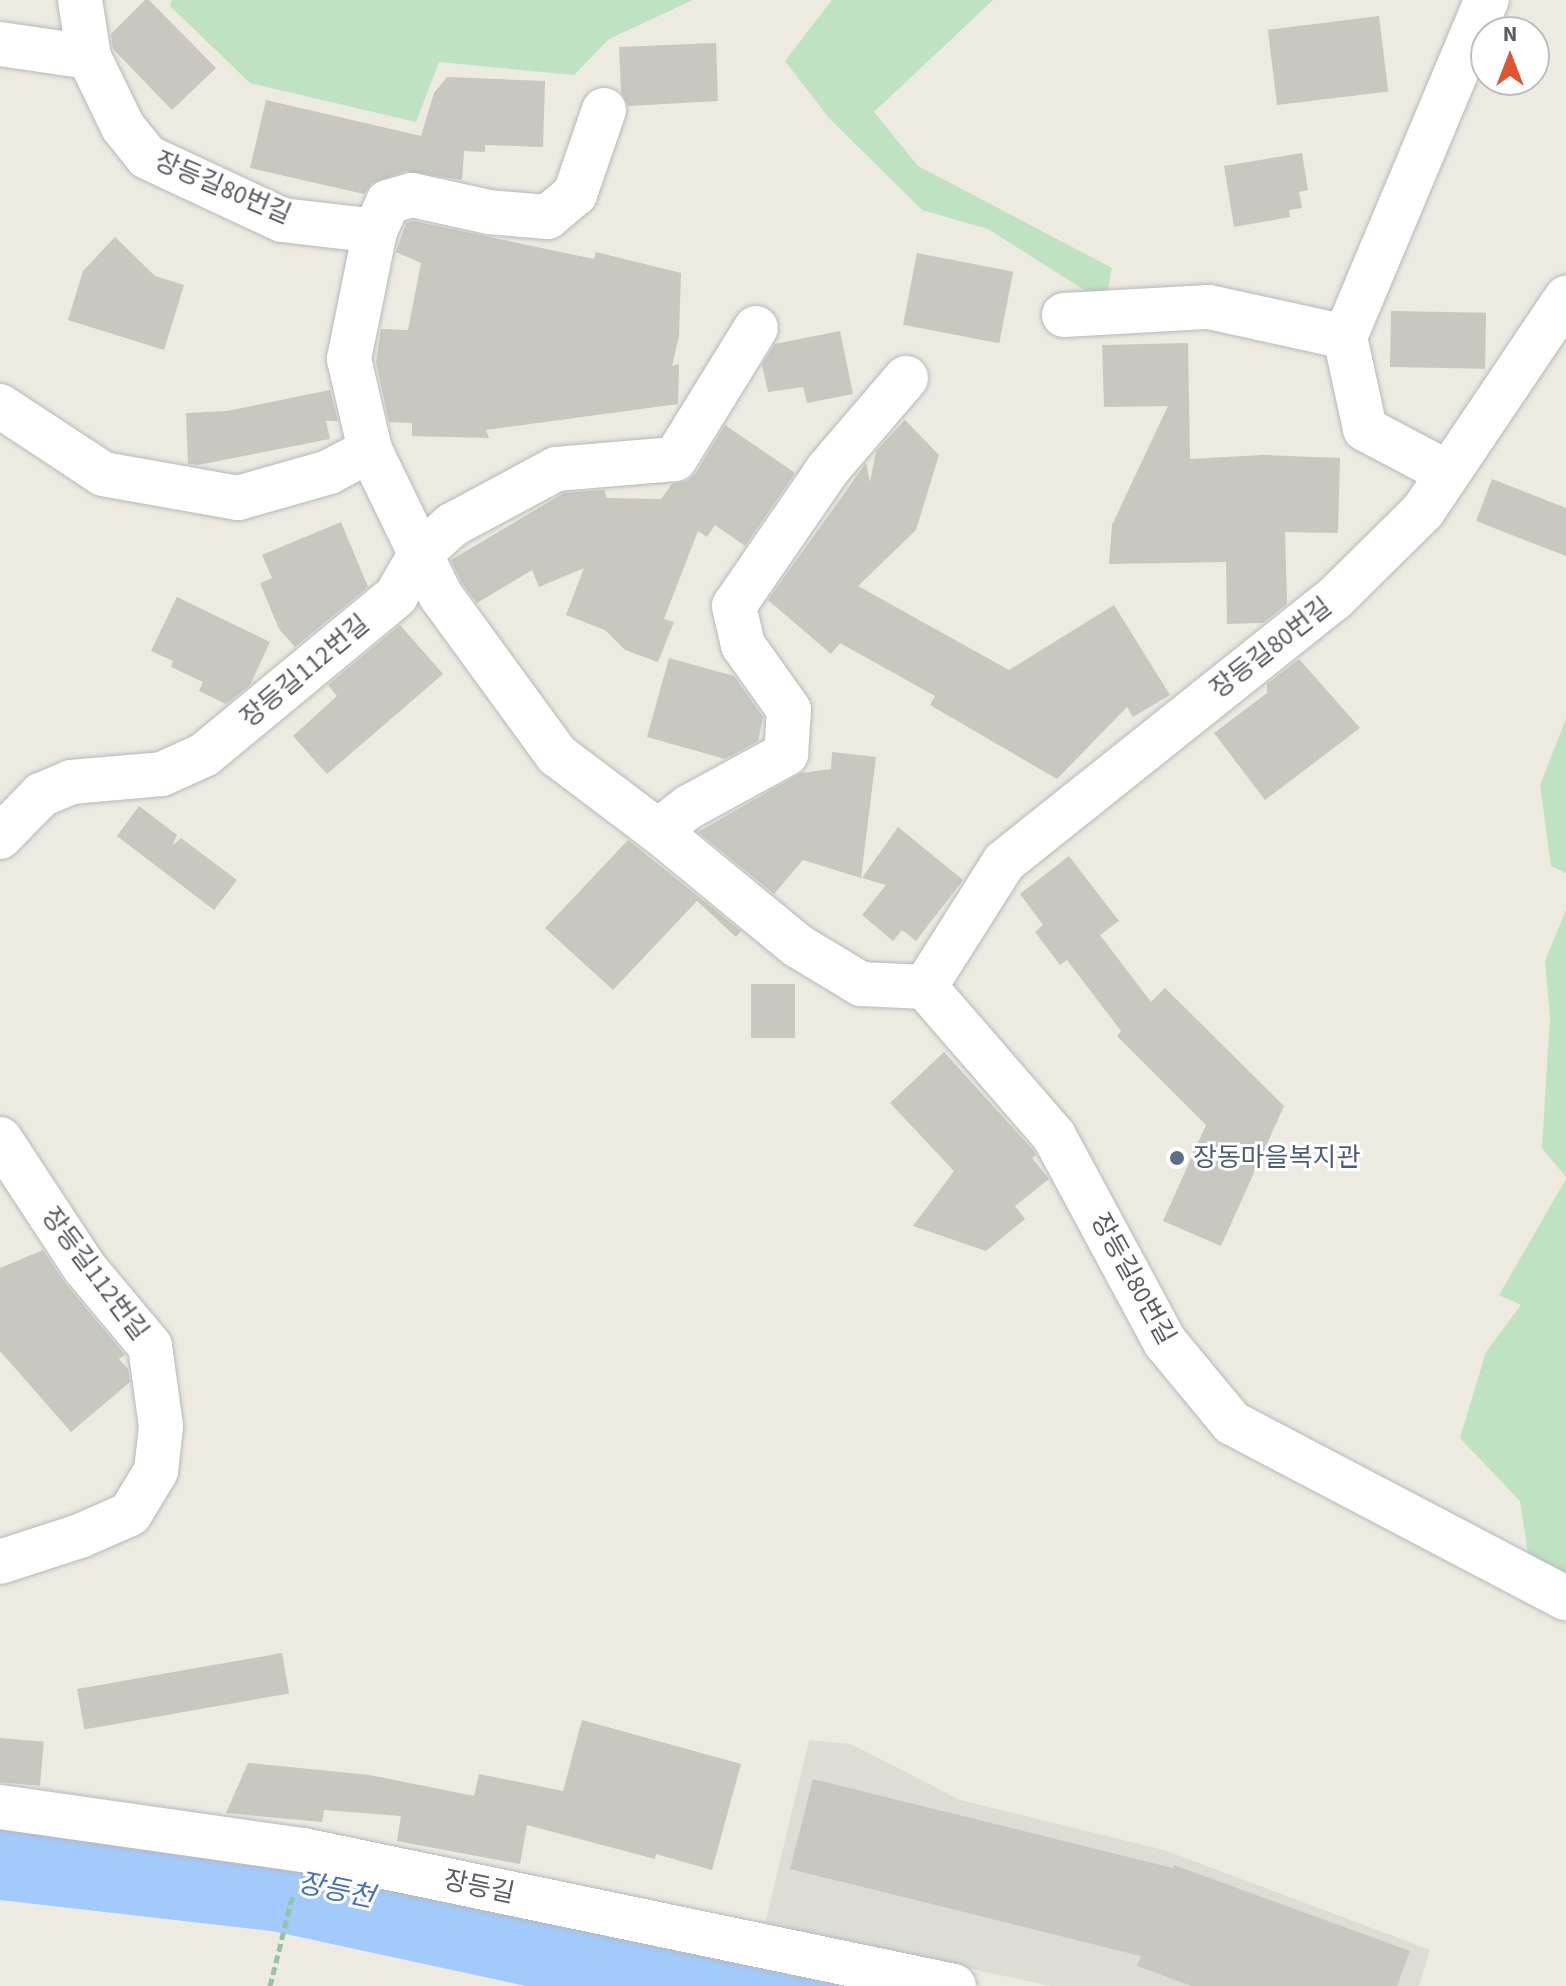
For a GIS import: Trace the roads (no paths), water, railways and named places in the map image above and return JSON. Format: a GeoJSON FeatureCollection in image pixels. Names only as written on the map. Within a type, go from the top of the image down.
{"type":"FeatureCollection","features":[{"type":"Feature","properties":{"kind":"street","name":"장등길80번길"},"geometry":{"type":"LineString","coordinates":[[80,0],[89,57],[123,127],[147,157],[282,220],[375,231]]}},
{"type":"Feature","properties":{"kind":"street"},"geometry":{"type":"LineString","coordinates":[[1448,473],[1365,429],[1345,337],[1487,0]]}},
{"type":"Feature","properties":{"kind":"street"},"geometry":{"type":"LineString","coordinates":[[0,44],[89,57]]}},
{"type":"Feature","properties":{"kind":"street"},"geometry":{"type":"LineString","coordinates":[[604,110],[575,194],[548,217],[489,212],[412,195],[388,202],[375,231],[349,359],[370,450],[441,596],[557,755],[658,831],[798,946],[861,984],[925,987]]}},
{"type":"Feature","properties":{"kind":"street","name":"장등길80번길"},"geometry":{"type":"LineString","coordinates":[[1566,298],[1423,511],[1334,599],[1004,862],[925,987],[1054,1136],[1165,1342],[1232,1423],[1566,1598]]}},
{"type":"Feature","properties":{"kind":"street"},"geometry":{"type":"LineString","coordinates":[[1064,315],[1209,307],[1345,337]]}},
{"type":"Feature","properties":{"kind":"street"},"geometry":{"type":"LineString","coordinates":[[421,553],[452,525],[556,469],[675,459],[756,328]]}},
{"type":"Feature","properties":{"kind":"street"},"geometry":{"type":"LineString","coordinates":[[658,831],[689,807],[786,754],[789,710],[743,645],[734,606],[828,469],[906,378]]}},
{"type":"Feature","properties":{"kind":"street"},"geometry":{"type":"LineString","coordinates":[[0,406],[103,474],[238,498],[329,472],[370,450]]}},
{"type":"Feature","properties":{"kind":"street","name":"장등길112번길"},"geometry":{"type":"LineString","coordinates":[[0,837],[41,795],[51,790],[71,782],[162,774],[204,755],[396,596],[421,553]]}},
{"type":"Feature","properties":{"kind":"street","name":"장등길112번길"},"geometry":{"type":"LineString","coordinates":[[0,1139],[84,1267],[150,1346],[161,1426],[156,1471],[130,1514],[80,1536],[0,1562]]}},
{"type":"Feature","properties":{"kind":"street","name":"장등길"},"geometry":{"type":"LineString","coordinates":[[0,1807],[303,1850],[954,1986]]}},
{"type":"Feature","properties":{"kind":"water","name":"장등천"},"geometry":{"type":"Polygon","coordinates":[[[0,1828],[277,1863],[860,1986],[526,1986],[272,1931],[0,1900],[0,1828]]]}},
{"type":"Feature","properties":{"kind":"place","name":"장동마을복지관"},"geometry":{"type":"Point","coordinates":[1177,1158]}}]}
